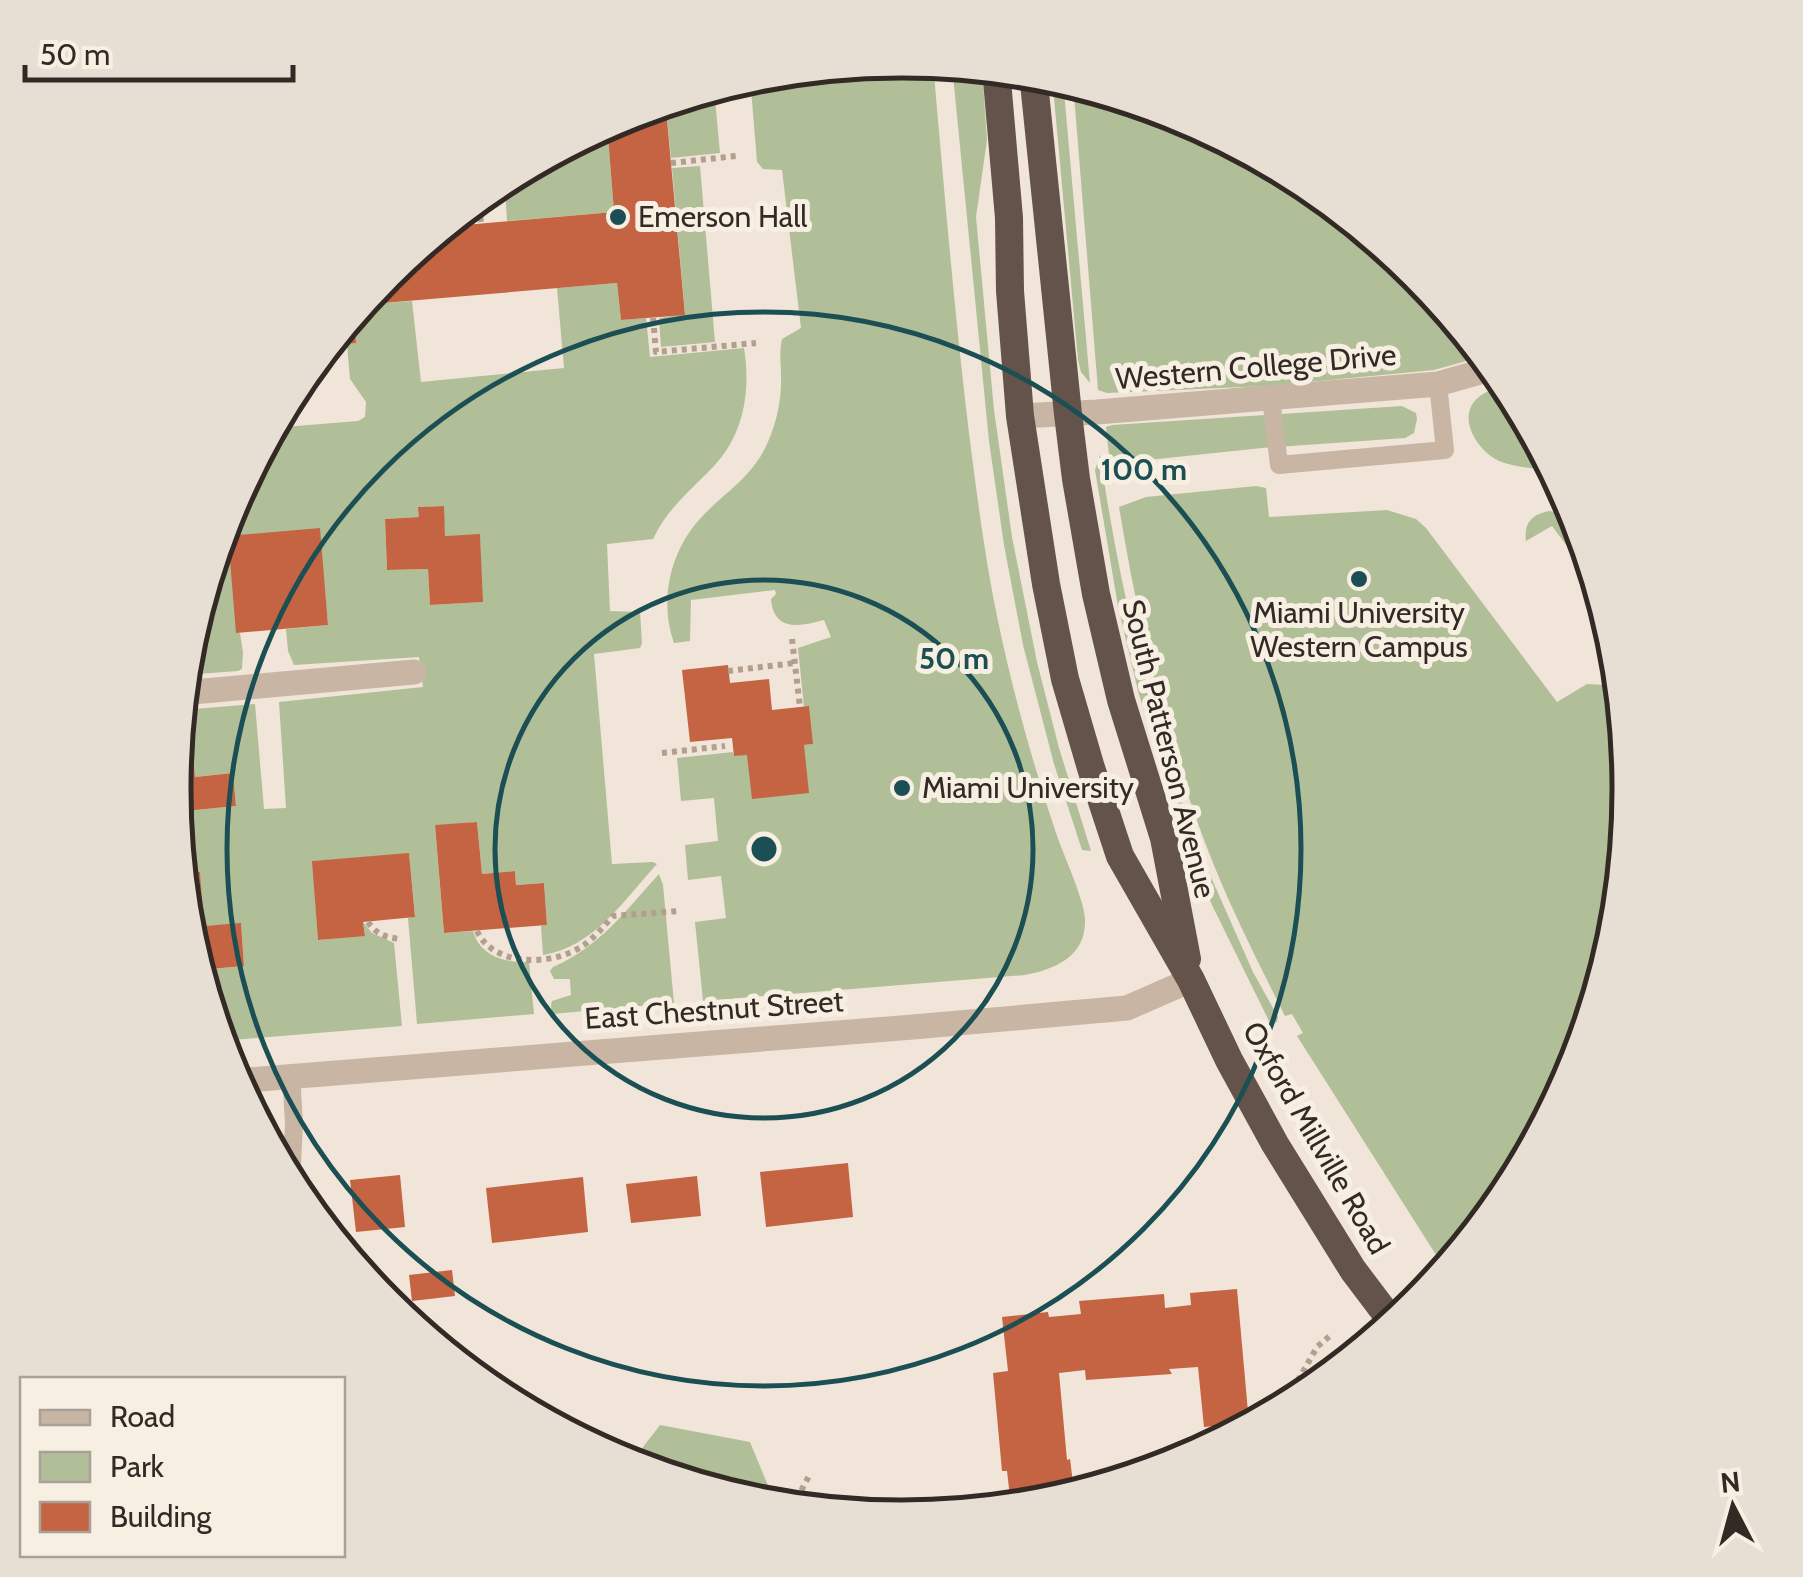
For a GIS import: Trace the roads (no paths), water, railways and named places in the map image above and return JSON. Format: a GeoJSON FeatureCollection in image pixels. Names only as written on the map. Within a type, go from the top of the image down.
{"type":"FeatureCollection","features":[{"type":"Feature","properties":{"kind":"highway","name":"South Patterson Avenue"},"geometry":{"type":"LineString","coordinates":[[997,85],[1020,416],[1065,678],[1120,856],[1191,980]]}},
{"type":"Feature","properties":{"kind":"highway","name":"South Patterson Avenue"},"geometry":{"type":"LineString","coordinates":[[1035,90],[1076,480],[1096,594],[1121,700],[1164,838],[1191,980]]}},
{"type":"Feature","properties":{"kind":"highway","name":"Oxford Millville Road"},"geometry":{"type":"LineString","coordinates":[[1191,980],[1275,1144],[1353,1270],[1383,1310]]}},
{"type":"Feature","properties":{"kind":"street","name":"Western College Drive"},"geometry":{"type":"LineString","coordinates":[[1020,416],[1438,384],[1478,373]]}},
{"type":"Feature","properties":{"kind":"street"},"geometry":{"type":"LineString","coordinates":[[198,691],[414,672]]}},
{"type":"Feature","properties":{"kind":"street","name":"East Chestnut Street"},"geometry":{"type":"LineString","coordinates":[[253,1079],[1126,1008],[1191,980]]}},
{"type":"Feature","properties":{"kind":"lane"},"geometry":{"type":"LineString","coordinates":[[1271,398],[1279,465],[1445,450],[1438,384]]}},
{"type":"Feature","properties":{"kind":"lane"},"geometry":{"type":"LineString","coordinates":[[291,1076],[292,1155]]}},
{"type":"Feature","properties":{"kind":"place","name":"Emerson Hall"},"geometry":{"type":"Point","coordinates":[618,217]}},
{"type":"Feature","properties":{"kind":"place","name":"Miami University Western Campus"},"geometry":{"type":"Point","coordinates":[1359,579]}},
{"type":"Feature","properties":{"kind":"place","name":"Miami University"},"geometry":{"type":"Point","coordinates":[902,788]}}]}
